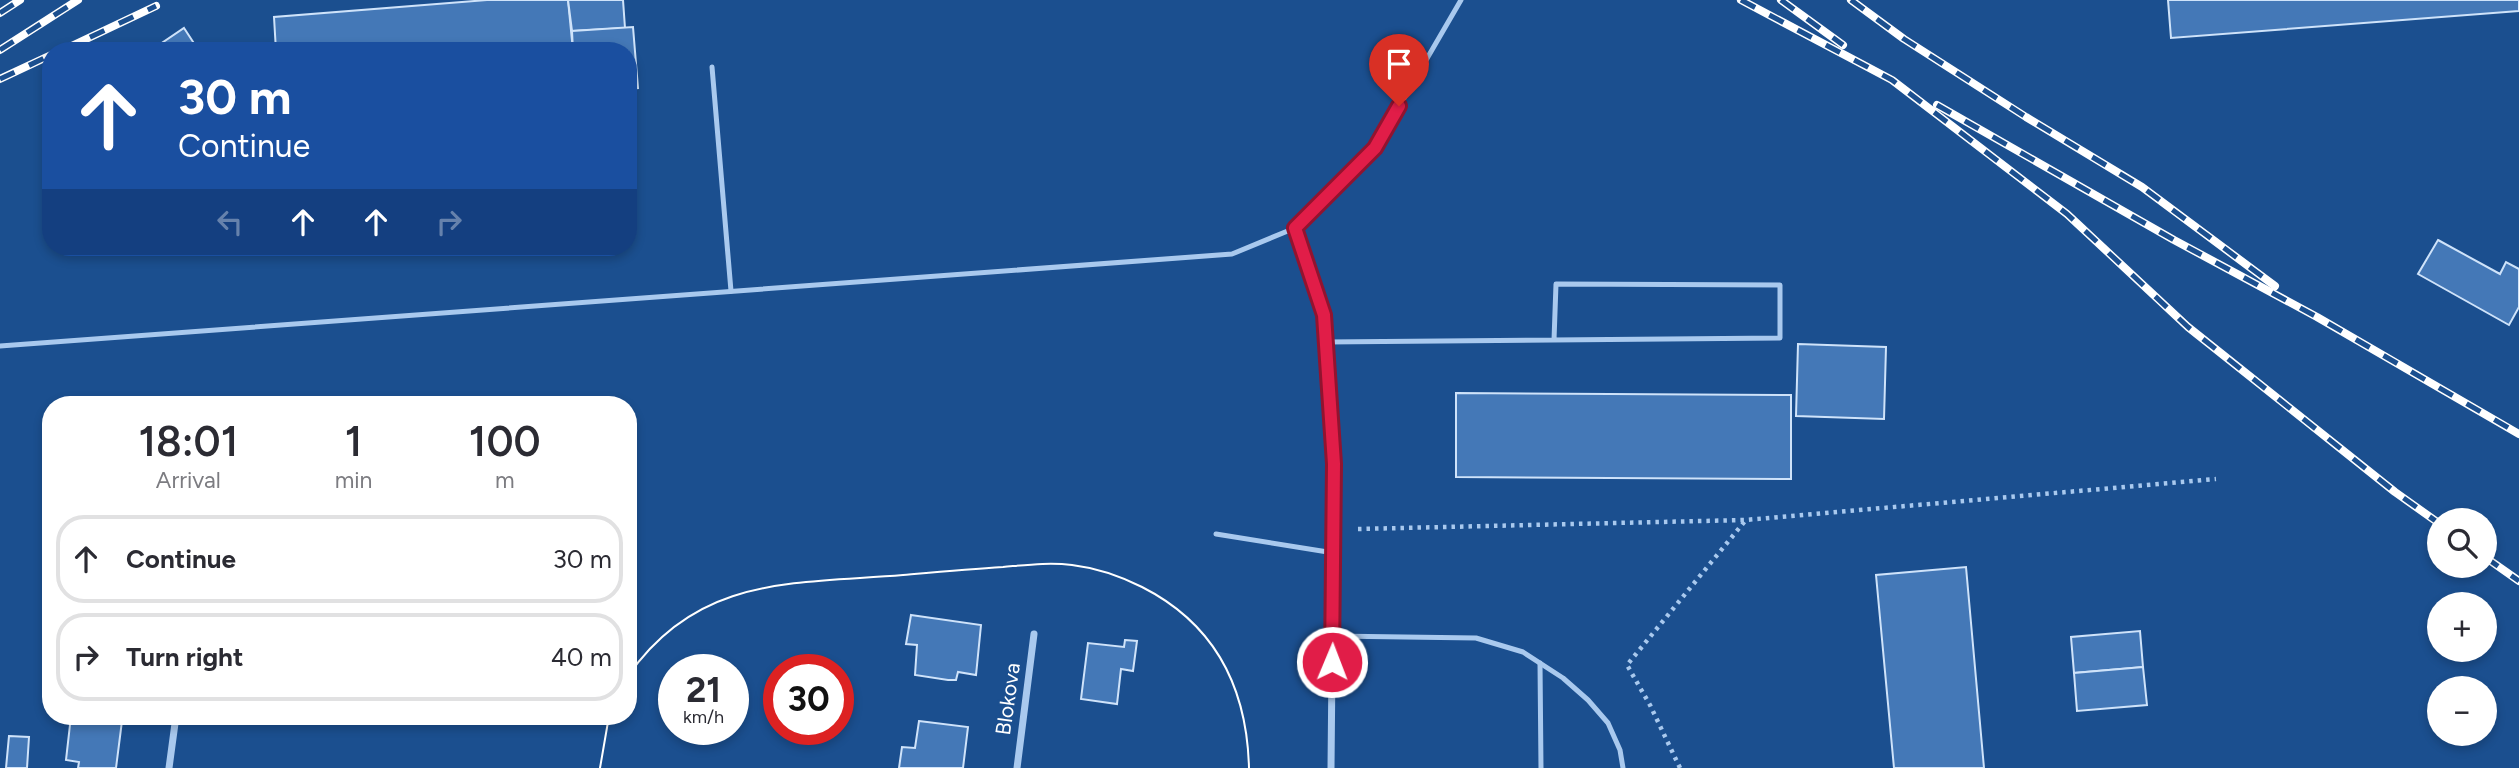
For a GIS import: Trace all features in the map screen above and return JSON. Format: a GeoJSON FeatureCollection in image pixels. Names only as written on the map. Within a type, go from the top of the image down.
{"type":"FeatureCollection","features":[{"type":"Feature","properties":{"kind":"street"},"geometry":{"type":"LineString","coordinates":[[1295,228],[1324,315],[1326,342],[1334,464],[1331,768]]}},
{"type":"Feature","properties":{"kind":"street","name":"Blokova"},"geometry":{"type":"LineString","coordinates":[[1017,768],[1034,634]]}},
{"type":"Feature","properties":{"kind":"street"},"geometry":{"type":"LineString","coordinates":[[169,768],[175,725]]}},
{"type":"Feature","properties":{"kind":"lane"},"geometry":{"type":"LineString","coordinates":[[0,346],[1232,254],[1295,228],[1375,148],[1461,0]]}},
{"type":"Feature","properties":{"kind":"lane"},"geometry":{"type":"LineString","coordinates":[[712,67],[731,291]]}},
{"type":"Feature","properties":{"kind":"lane"},"geometry":{"type":"LineString","coordinates":[[1326,342],[1554,340],[1780,338],[1780,285],[1556,284],[1554,340]]}},
{"type":"Feature","properties":{"kind":"lane"},"geometry":{"type":"LineString","coordinates":[[1216,534],[1334,553]]}},
{"type":"Feature","properties":{"kind":"lane"},"geometry":{"type":"LineString","coordinates":[[1333,636],[1476,638],[1523,652],[1563,678],[1608,723],[1620,750],[1623,768]]}},
{"type":"Feature","properties":{"kind":"lane"},"geometry":{"type":"LineString","coordinates":[[1541,663],[1541,768]]}},
{"type":"Feature","properties":{"kind":"path"},"geometry":{"type":"LineString","coordinates":[[1334,530],[1745,520],[2216,479]]}},
{"type":"Feature","properties":{"kind":"path"},"geometry":{"type":"LineString","coordinates":[[1680,768],[1650,705],[1627,665],[1745,520]]}},
{"type":"Feature","properties":{"kind":"building"},"geometry":{"type":"Polygon","coordinates":[[[487,0],[568,0],[572,42],[275,42],[274,17],[487,0]]]}},
{"type":"Feature","properties":{"kind":"building"},"geometry":{"type":"Polygon","coordinates":[[[568,0],[623,0],[625,28],[572,31],[568,0]]]}},
{"type":"Feature","properties":{"kind":"building"},"geometry":{"type":"Polygon","coordinates":[[[2168,0],[2519,0],[2519,11],[2171,38],[2168,0]]]}},
{"type":"Feature","properties":{"kind":"building"},"geometry":{"type":"Polygon","coordinates":[[[633,27],[634,42],[573,42],[572,31],[633,27]]]}},
{"type":"Feature","properties":{"kind":"building"},"geometry":{"type":"Polygon","coordinates":[[[184,28],[193,42],[163,42],[184,28]]]}},
{"type":"Feature","properties":{"kind":"building"},"geometry":{"type":"Polygon","coordinates":[[[2438,240],[2500,274],[2506,262],[2519,269],[2519,307],[2509,325],[2418,274],[2438,240]]]}},
{"type":"Feature","properties":{"kind":"building"},"geometry":{"type":"Polygon","coordinates":[[[1798,344],[1886,347],[1884,419],[1796,416],[1798,344]]]}},
{"type":"Feature","properties":{"kind":"building"},"geometry":{"type":"Polygon","coordinates":[[[1456,393],[1791,395],[1791,479],[1456,477],[1456,393]]]}},
{"type":"Feature","properties":{"kind":"building"},"geometry":{"type":"Polygon","coordinates":[[[1966,567],[1984,768],[1894,768],[1876,575],[1966,567]]]}},
{"type":"Feature","properties":{"kind":"building"},"geometry":{"type":"Polygon","coordinates":[[[911,615],[981,625],[976,675],[958,672],[956,680],[948,680],[915,675],[917,645],[906,644],[911,615]]]}},
{"type":"Feature","properties":{"kind":"building"},"geometry":{"type":"Polygon","coordinates":[[[2140,631],[2143,667],[2074,673],[2071,637],[2140,631]]]}},
{"type":"Feature","properties":{"kind":"building"},"geometry":{"type":"Polygon","coordinates":[[[1125,640],[1137,641],[1133,671],[1121,669],[1117,704],[1081,699],[1088,643],[1124,647],[1125,640]]]}},
{"type":"Feature","properties":{"kind":"building"},"geometry":{"type":"Polygon","coordinates":[[[2143,667],[2147,705],[2077,711],[2074,673],[2143,667]]]}},
{"type":"Feature","properties":{"kind":"building"},"geometry":{"type":"Polygon","coordinates":[[[919,721],[968,727],[963,768],[899,768],[902,747],[915,748],[919,721]]]}},
{"type":"Feature","properties":{"kind":"building"},"geometry":{"type":"Polygon","coordinates":[[[70,725],[121,725],[116,768],[78,768],[79,762],[66,760],[70,725]]]}},
{"type":"Feature","properties":{"kind":"building"},"geometry":{"type":"Polygon","coordinates":[[[9,736],[29,737],[27,768],[6,768],[9,736]]]}},
{"type":"Feature","properties":{"kind":"tram line"},"geometry":{"type":"LineString","coordinates":[[637,665],[655,643],[685,619],[717,602],[751,591],[824,580],[1029,565],[1081,566],[1108,573],[1142,587],[1167,602],[1207,639],[1234,685],[1242,711],[1249,768]]}},
{"type":"Feature","properties":{"kind":"tram line"},"geometry":{"type":"LineString","coordinates":[[600,768],[607,725]]}},
{"type":"Feature","properties":{"kind":"railway"},"geometry":{"type":"LineString","coordinates":[[0,13],[20,0]]}},
{"type":"Feature","properties":{"kind":"railway"},"geometry":{"type":"LineString","coordinates":[[0,50],[78,0]]}},
{"type":"Feature","properties":{"kind":"railway"},"geometry":{"type":"LineString","coordinates":[[1741,0],[1892,80],[2067,214],[2188,327],[2427,515]]}},
{"type":"Feature","properties":{"kind":"railway"},"geometry":{"type":"LineString","coordinates":[[1781,0],[1843,45]]}},
{"type":"Feature","properties":{"kind":"railway"},"geometry":{"type":"LineString","coordinates":[[1851,0],[1904,39],[2142,187],[2275,286]]}},
{"type":"Feature","properties":{"kind":"railway"},"geometry":{"type":"LineString","coordinates":[[80,42],[156,6]]}},
{"type":"Feature","properties":{"kind":"railway"},"geometry":{"type":"LineString","coordinates":[[0,79],[42,59]]}},
{"type":"Feature","properties":{"kind":"railway"},"geometry":{"type":"LineString","coordinates":[[1937,105],[2174,240],[2317,317],[2519,434]]}},
{"type":"Feature","properties":{"kind":"railway"},"geometry":{"type":"LineString","coordinates":[[2497,565],[2519,581]]}},
{"type":"Feature","properties":{"kind":"route"},"geometry":{"type":"LineString","coordinates":[[1332,662],[1334,464],[1324,315],[1295,228],[1375,148],[1399,106]]}}]}
